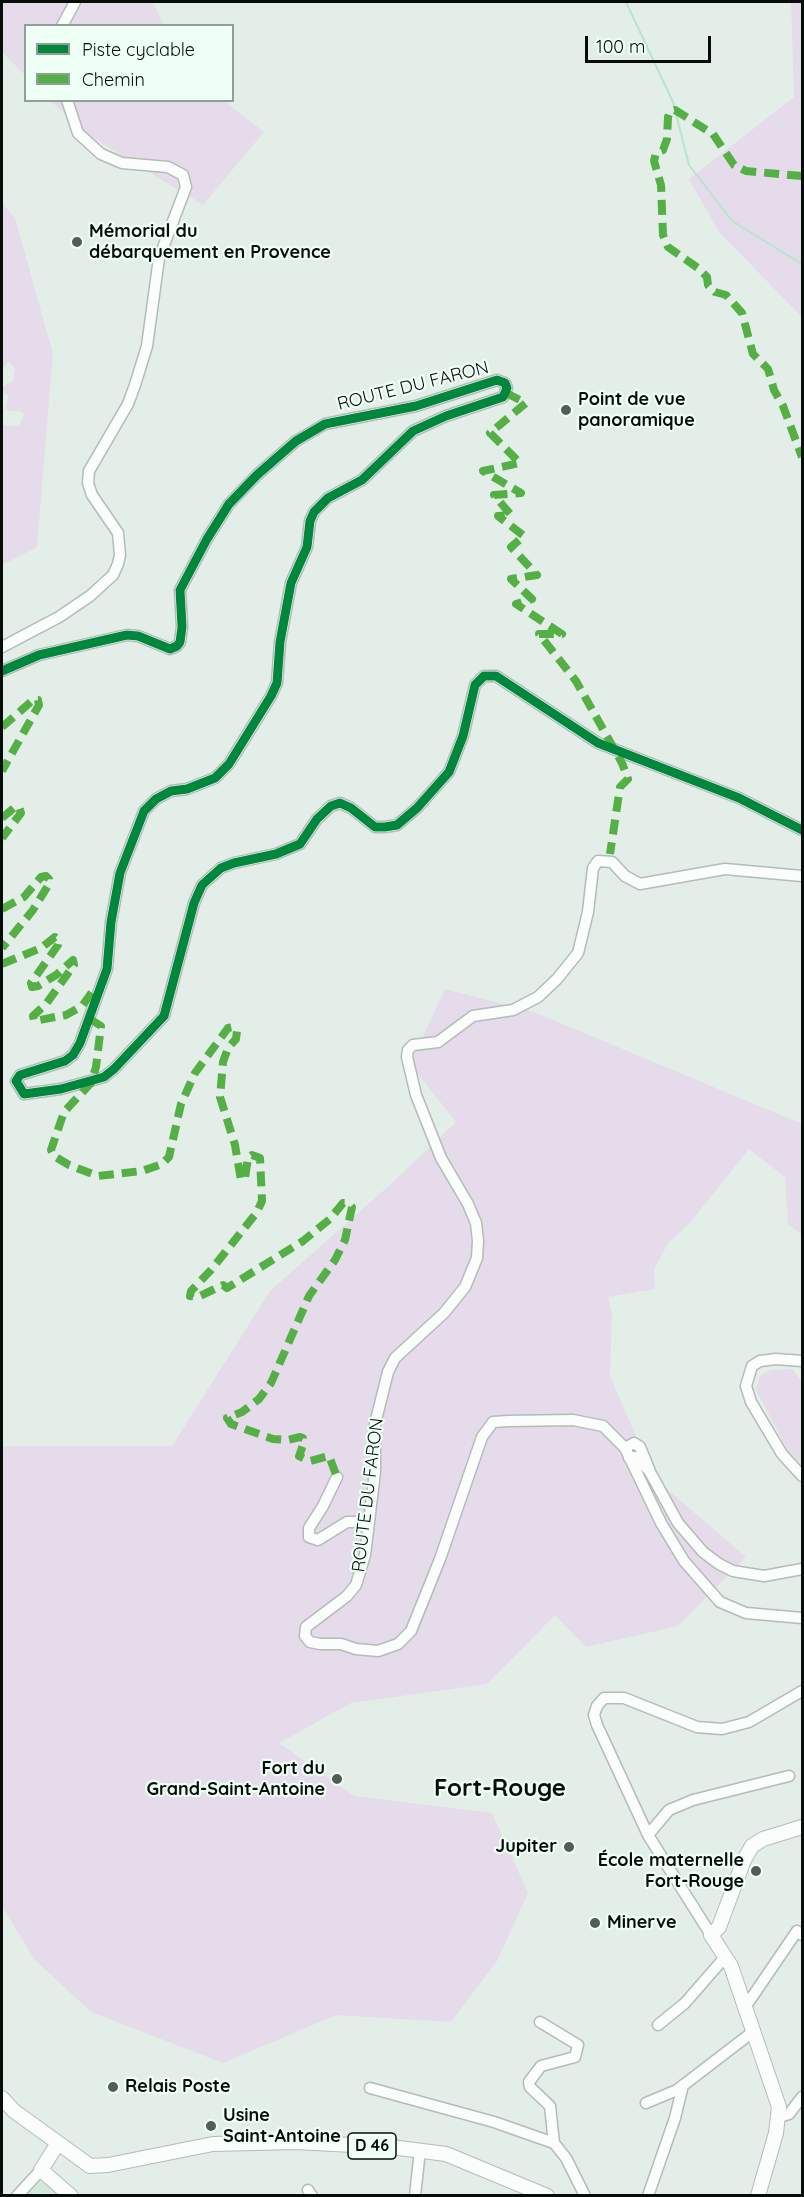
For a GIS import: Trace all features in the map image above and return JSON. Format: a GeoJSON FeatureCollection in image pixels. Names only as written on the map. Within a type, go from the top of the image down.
{"type":"FeatureCollection","features":[{"type":"Feature","properties":{"kind":"main road"},"geometry":{"type":"LineString","coordinates":[[758,2196],[779,2117],[772,2082],[726,1956],[711,1935],[719,1927],[744,1860],[752,1846],[763,1839],[802,1827]]}},
{"type":"Feature","properties":{"kind":"main road","name":"D 46"},"geometry":{"type":"LineString","coordinates":[[2,2098],[14,2111],[63,2146],[121,2161],[213,2144],[306,2143],[420,2150],[452,2156],[547,2196]]}},
{"type":"Feature","properties":{"kind":"main road"},"geometry":{"type":"LineString","coordinates":[[63,2146],[41,2170],[71,2196]]}},
{"type":"Feature","properties":{"kind":"street"},"geometry":{"type":"LineString","coordinates":[[63,24],[75,2]]}},
{"type":"Feature","properties":{"kind":"street"},"geometry":{"type":"LineString","coordinates":[[2,647],[59,617],[90,596],[113,575],[118,564],[120,555],[118,532],[92,495],[88,483],[89,471],[128,404],[135,385],[147,346],[154,277],[186,180],[183,175],[168,167],[122,163],[101,154],[78,133],[68,102]]}},
{"type":"Feature","properties":{"kind":"street","name":"ROUTE DU FARON"},"geometry":{"type":"LineString","coordinates":[[2,671],[39,655],[127,635],[138,636],[170,649],[177,646],[180,642],[182,627],[180,590],[207,539],[229,504],[256,475],[296,441],[325,424],[416,406],[497,380],[505,383],[507,388],[503,396],[446,416],[405,437],[362,480],[328,498],[314,512],[308,547],[291,583],[280,642],[277,683],[271,696],[229,764],[215,778],[187,789],[171,791],[156,799],[144,811],[120,873],[111,922],[107,969],[80,1043],[73,1055],[65,1061],[20,1075],[16,1081],[24,1094],[61,1089],[104,1077],[164,1016],[194,903],[202,885],[221,868],[234,862],[276,854],[300,844],[317,819],[331,806],[340,803],[351,808],[375,826],[385,827],[397,825],[417,808],[449,772],[463,736],[475,685],[484,676],[496,676],[598,744],[739,798],[802,830]]}},
{"type":"Feature","properties":{"kind":"street","name":"ROUTE DU FARON"},"geometry":{"type":"LineString","coordinates":[[627,1453],[610,1432],[594,1422],[493,1422],[482,1437],[440,1559],[411,1631],[398,1644],[378,1651],[310,1642],[305,1636],[306,1627],[347,1596],[356,1585],[365,1555],[375,1472],[375,1424],[388,1372],[395,1358],[444,1313],[465,1287],[477,1258],[476,1223],[468,1204],[441,1158],[416,1095],[407,1057],[408,1050],[413,1045],[438,1042],[474,1016],[513,1010],[538,998],[578,953],[588,912],[592,868],[598,861],[612,862],[625,876],[640,884],[725,869],[802,876]]}},
{"type":"Feature","properties":{"kind":"street"},"geometry":{"type":"LineString","coordinates":[[802,1361],[776,1359],[760,1361],[752,1366],[746,1386],[751,1402],[782,1454],[802,1476]]}},
{"type":"Feature","properties":{"kind":"street"},"geometry":{"type":"LineString","coordinates":[[802,1569],[764,1576],[734,1571],[719,1564],[703,1552],[678,1523],[650,1473],[645,1455],[634,1443],[627,1453],[661,1523],[684,1561],[720,1602],[746,1613],[802,1618]]}},
{"type":"Feature","properties":{"kind":"street"},"geometry":{"type":"LineString","coordinates":[[337,1477],[309,1528],[309,1537],[318,1540],[347,1522],[362,1521],[367,1525]]}},
{"type":"Feature","properties":{"kind":"street"},"geometry":{"type":"LineString","coordinates":[[711,1935],[648,1835],[597,1725],[594,1715],[597,1706],[604,1698],[624,1698],[697,1727],[722,1729],[749,1722],[802,1691]]}},
{"type":"Feature","properties":{"kind":"street"},"geometry":{"type":"LineString","coordinates":[[648,1835],[669,1810],[693,1800],[789,1776]]}},
{"type":"Feature","properties":{"kind":"street"},"geometry":{"type":"LineString","coordinates":[[744,2005],[748,2003],[797,1931],[802,1935]]}},
{"type":"Feature","properties":{"kind":"street"},"geometry":{"type":"LineString","coordinates":[[658,2025],[684,2003],[726,1956]]}},
{"type":"Feature","properties":{"kind":"street"},"geometry":{"type":"LineString","coordinates":[[540,2022],[578,2045],[575,2057],[542,2066],[529,2082],[530,2087],[550,2106],[554,2143]]}},
{"type":"Feature","properties":{"kind":"street"},"geometry":{"type":"LineString","coordinates":[[646,2103],[677,2090],[754,2031]]}},
{"type":"Feature","properties":{"kind":"street"},"geometry":{"type":"LineString","coordinates":[[648,2196],[675,2118],[683,2085]]}},
{"type":"Feature","properties":{"kind":"street"},"geometry":{"type":"LineString","coordinates":[[370,2088],[467,2114],[554,2143],[567,2158],[585,2196]]}},
{"type":"Feature","properties":{"kind":"street"},"geometry":{"type":"LineString","coordinates":[[779,2117],[789,2114],[802,2097]]}},
{"type":"Feature","properties":{"kind":"street"},"geometry":{"type":"LineString","coordinates":[[415,2196],[420,2150]]}},
{"type":"Feature","properties":{"kind":"street"},"geometry":{"type":"LineString","coordinates":[[17,2196],[41,2170]]}},
{"type":"Feature","properties":{"kind":"shaded area"},"geometry":{"type":"Polygon","coordinates":[[[2,2],[153,2],[164,24],[24,24],[24,74],[2,52],[2,2]]]}},
{"type":"Feature","properties":{"kind":"shaded area"},"geometry":{"type":"Polygon","coordinates":[[[791,2],[802,2],[802,317],[719,232],[689,179],[794,97],[791,2]]]}},
{"type":"Feature","properties":{"kind":"shaded area"},"geometry":{"type":"Polygon","coordinates":[[[52,102],[225,102],[264,132],[203,205],[82,131],[52,102]]]}},
{"type":"Feature","properties":{"kind":"shaded area"},"geometry":{"type":"Polygon","coordinates":[[[2,203],[15,218],[53,354],[37,547],[2,565],[2,425],[19,426],[24,414],[5,408],[9,396],[2,392],[2,387],[13,381],[15,368],[9,362],[2,368],[2,203]]]}},
{"type":"Feature","properties":{"kind":"shaded area"},"geometry":{"type":"Polygon","coordinates":[[[445,989],[534,1012],[802,1124],[802,1235],[788,1224],[785,1177],[749,1149],[689,1224],[668,1243],[654,1270],[655,1289],[608,1297],[612,1313],[610,1376],[654,1478],[746,1557],[678,1626],[586,1647],[555,1615],[487,1684],[351,1703],[279,1743],[354,1796],[492,1813],[528,1893],[497,1961],[451,2022],[336,2015],[223,2063],[91,2012],[34,1959],[2,1906],[2,1446],[172,1446],[270,1291],[392,1183],[456,1122],[410,1064],[445,989]]]}},
{"type":"Feature","properties":{"kind":"shaded area"},"geometry":{"type":"Polygon","coordinates":[[[792,1369],[802,1381],[802,1464],[789,1453],[756,1390],[760,1376],[771,1370],[792,1369]]]}},
{"type":"Feature","properties":{"kind":"shaded area"},"geometry":{"type":"Polygon","coordinates":[[[42,2182],[62,2196],[23,2196],[34,2183],[42,2182]]]}},
{"type":"Feature","properties":{"kind":"waterway"},"geometry":{"type":"LineString","coordinates":[[626,2],[673,102],[689,165],[732,221],[802,264]]}},
{"type":"Feature","properties":{"kind":"marked path"},"geometry":{"type":"LineString","coordinates":[[802,176],[746,171],[734,165],[713,134],[675,110],[670,111],[667,139],[663,150],[656,153],[654,161],[661,185],[663,235],[668,247],[698,268],[707,277],[708,285],[715,292],[726,295],[742,313],[753,354],[768,369],[774,390],[783,406],[802,457]]}},
{"type":"Feature","properties":{"kind":"marked path"},"geometry":{"type":"LineString","coordinates":[[506,393],[526,403],[490,433],[520,463],[483,471],[521,493],[494,495],[511,515],[498,516],[524,536],[511,547],[537,575],[511,579],[532,599],[516,604],[562,634],[539,634],[576,681],[622,763],[628,779],[620,787],[610,854]]}},
{"type":"Feature","properties":{"kind":"marked path"},"geometry":{"type":"LineString","coordinates":[[2,727],[33,700],[38,700],[39,705],[2,771]]}},
{"type":"Feature","properties":{"kind":"marked path"},"geometry":{"type":"LineString","coordinates":[[2,818],[15,807],[19,807],[21,813],[2,838]]}},
{"type":"Feature","properties":{"kind":"marked path"},"geometry":{"type":"LineString","coordinates":[[2,909],[24,897],[41,877],[46,876],[49,879],[49,884],[33,910],[2,948]]}},
{"type":"Feature","properties":{"kind":"marked path"},"geometry":{"type":"LineString","coordinates":[[2,964],[41,948],[55,937],[59,940],[58,945],[31,983],[32,987],[56,975],[73,960],[74,965],[46,1004],[33,1016],[34,1021],[66,1015],[82,1006],[95,988]]}},
{"type":"Feature","properties":{"kind":"marked path"},"geometry":{"type":"LineString","coordinates":[[90,1019],[101,1026],[96,1067],[91,1083],[64,1112],[51,1150],[54,1156],[69,1165],[98,1176],[142,1171],[162,1164],[169,1157],[181,1104],[195,1073],[228,1028],[233,1027],[237,1031],[236,1039],[228,1048],[223,1062],[220,1097],[235,1145],[241,1180],[245,1178],[248,1158],[252,1155],[260,1158],[262,1201],[257,1212],[211,1270],[191,1291],[190,1296],[198,1297],[223,1285],[227,1288],[303,1241],[330,1219],[343,1203],[348,1203],[352,1207],[345,1240],[335,1260],[309,1296],[271,1383],[259,1399],[242,1412],[227,1418],[231,1424],[273,1439],[303,1438],[299,1456],[310,1461],[329,1456],[337,1477]]}},
{"type":"Feature","properties":{"kind":"cycle path"},"geometry":{"type":"LineString","coordinates":[[2,671],[39,655],[127,635],[138,636],[170,649],[177,646],[180,642],[182,627],[180,590],[207,539],[229,504],[257,475],[296,441],[325,424],[416,406],[497,380],[505,383],[507,388],[503,397],[446,416],[413,431],[362,480],[328,498],[314,512],[310,521],[307,547],[291,583],[280,642],[277,683],[271,696],[229,764],[215,778],[187,789],[171,791],[156,799],[144,811],[120,873],[111,922],[107,969],[80,1043],[73,1055],[65,1061],[20,1075],[16,1081],[24,1094],[61,1089],[104,1077],[164,1016],[194,903],[202,885],[221,868],[276,854],[300,844],[317,819],[331,806],[340,803],[351,808],[375,827],[397,825],[417,808],[449,772],[463,736],[475,685],[484,676],[496,676],[598,743],[739,798],[802,830]]}},
{"type":"Feature","properties":{"kind":"place","name":"Mémorial du débarquement en Provence"},"geometry":{"type":"Point","coordinates":[77,242]}},
{"type":"Feature","properties":{"kind":"place","name":"Point de vue panoramique"},"geometry":{"type":"Point","coordinates":[566,410]}},
{"type":"Feature","properties":{"kind":"place","name":"Fort du Grand-Saint-Antoine"},"geometry":{"type":"Point","coordinates":[337,1779]}},
{"type":"Feature","properties":{"kind":"place","name":"Jupiter"},"geometry":{"type":"Point","coordinates":[569,1847]}},
{"type":"Feature","properties":{"kind":"place","name":"École maternelle Fort-Rouge"},"geometry":{"type":"Point","coordinates":[756,1871]}},
{"type":"Feature","properties":{"kind":"place","name":"Minerve"},"geometry":{"type":"Point","coordinates":[595,1923]}},
{"type":"Feature","properties":{"kind":"place","name":"Relais Poste"},"geometry":{"type":"Point","coordinates":[113,2087]}},
{"type":"Feature","properties":{"kind":"place","name":"Usine Saint-Antoine"},"geometry":{"type":"Point","coordinates":[211,2126]}},
{"type":"Feature","properties":{"kind":"district","name":"Fort-Rouge"},"geometry":{"type":"Point","coordinates":[500,1789]}}]}
